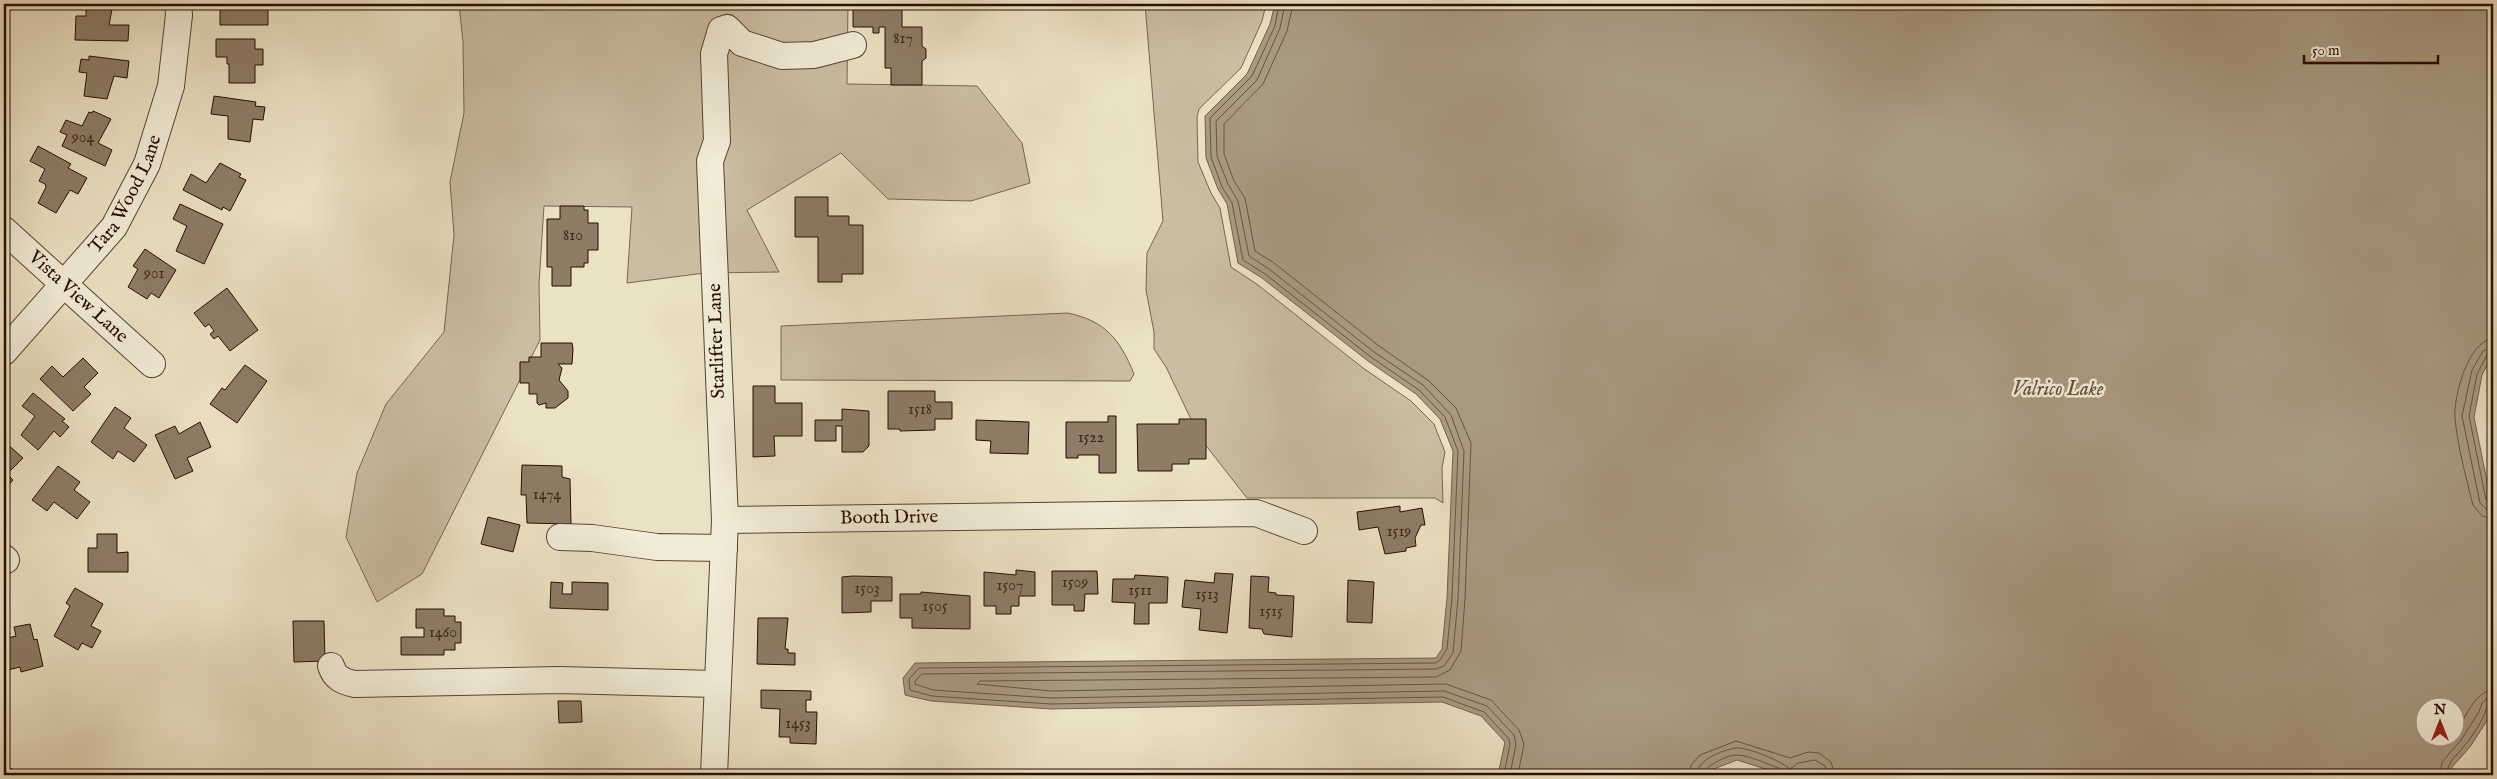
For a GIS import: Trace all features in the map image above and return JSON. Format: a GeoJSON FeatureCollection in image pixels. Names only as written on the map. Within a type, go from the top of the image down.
{"type":"FeatureCollection","features":[{"type":"Feature","properties":{"kind":"street","name":"Tara Wood Lane"},"geometry":{"type":"LineString","coordinates":[[4,352],[114,227],[147,164],[171,86],[179,15],[178,4]]}},
{"type":"Feature","properties":{"kind":"street","name":"Starlifter Lane"},"geometry":{"type":"LineString","coordinates":[[725,520],[710,161],[717,141],[714,54],[721,30],[727,28],[742,44],[782,56],[814,55],[853,45]]}},
{"type":"Feature","properties":{"kind":"street","name":"Vista View Lane"},"geometry":{"type":"LineString","coordinates":[[4,230],[152,364]]}},
{"type":"Feature","properties":{"kind":"street","name":"Booth Drive"},"geometry":{"type":"LineString","coordinates":[[725,520],[1256,513],[1304,531]]}},
{"type":"Feature","properties":{"kind":"street"},"geometry":{"type":"LineString","coordinates":[[714,775],[716,684],[725,520]]}},
{"type":"Feature","properties":{"kind":"street"},"geometry":{"type":"LineString","coordinates":[[560,537],[592,538],[657,547],[724,548]]}},
{"type":"Feature","properties":{"kind":"street"},"geometry":{"type":"LineString","coordinates":[[331,666],[334,674],[341,681],[354,684],[559,680],[716,684]]}},
{"type":"Feature","properties":{"kind":"shaded area"},"geometry":{"type":"Polygon","coordinates":[[[459,4],[848,4],[847,84],[977,86],[1022,143],[1030,183],[971,201],[888,199],[841,153],[747,210],[779,272],[705,273],[627,283],[632,207],[544,206],[539,284],[540,340],[422,574],[377,602],[346,537],[357,473],[386,404],[444,332],[454,235],[450,182],[464,113],[463,42],[459,4]]]}},
{"type":"Feature","properties":{"kind":"shaded area"},"geometry":{"type":"Polygon","coordinates":[[[1145,4],[1266,4],[1262,21],[1241,68],[1199,109],[1197,117],[1198,162],[1211,193],[1220,208],[1231,267],[1258,285],[1363,368],[1411,401],[1434,424],[1445,452],[1442,468],[1443,503],[1435,498],[1247,498],[1200,438],[1166,367],[1154,349],[1154,332],[1146,290],[1147,253],[1163,221],[1145,4]]]}},
{"type":"Feature","properties":{"kind":"shaded area"},"geometry":{"type":"Polygon","coordinates":[[[1068,313],[1092,321],[1110,333],[1123,351],[1134,374],[1130,381],[781,380],[781,326],[1068,313]]]}},
{"type":"Feature","properties":{"kind":"water","name":"Valrico Lake"},"geometry":{"type":"Polygon","coordinates":[[[1275,4],[2493,4],[2493,354],[2482,375],[2474,417],[2493,511],[2493,694],[2490,716],[2470,747],[2452,767],[2451,775],[1819,775],[1812,770],[1784,775],[1737,760],[1711,770],[1706,775],[1498,775],[1505,742],[1481,716],[1442,702],[1051,709],[931,701],[905,695],[903,678],[915,663],[1436,658],[1442,649],[1447,598],[1453,451],[1440,419],[1416,394],[1368,361],[1262,278],[1238,263],[1227,204],[1218,189],[1206,158],[1205,116],[1247,74],[1270,24],[1275,4]]]}},
{"type":"Feature","properties":{"kind":"building"},"geometry":{"type":"Polygon","coordinates":[[[86,4],[113,4],[109,25],[129,25],[128,41],[75,40],[76,16],[86,16],[86,4]]]}},
{"type":"Feature","properties":{"kind":"building"},"geometry":{"type":"Polygon","coordinates":[[[236,4],[268,4],[268,25],[220,25],[220,8],[236,8],[236,4]]]}},
{"type":"Feature","properties":{"kind":"building"},"geometry":{"type":"Polygon","coordinates":[[[853,6],[902,6],[902,27],[922,27],[922,46],[926,49],[926,58],[922,61],[922,85],[891,85],[891,68],[885,68],[885,27],[879,27],[879,33],[873,33],[873,27],[853,27],[853,6]]]}},
{"type":"Feature","properties":{"kind":"building"},"geometry":{"type":"Polygon","coordinates":[[[216,39],[255,39],[255,49],[263,49],[263,65],[255,65],[255,83],[229,83],[227,57],[216,57],[216,39]]]}},
{"type":"Feature","properties":{"kind":"building"},"geometry":{"type":"Polygon","coordinates":[[[89,56],[129,61],[127,78],[114,76],[107,99],[84,96],[87,73],[79,72],[81,59],[89,60],[89,56]]]}},
{"type":"Feature","properties":{"kind":"building"},"geometry":{"type":"Polygon","coordinates":[[[214,96],[256,102],[255,106],[265,107],[263,120],[253,119],[250,142],[228,139],[228,116],[211,114],[214,96]]]}},
{"type":"Feature","properties":{"kind":"building"},"geometry":{"type":"Polygon","coordinates":[[[93,111],[111,119],[98,143],[112,150],[105,166],[62,146],[67,135],[60,132],[66,120],[82,126],[89,112],[92,113],[93,111]]]}},
{"type":"Feature","properties":{"kind":"building"},"geometry":{"type":"Polygon","coordinates":[[[38,146],[71,164],[68,168],[87,178],[78,194],[70,190],[56,213],[38,203],[46,187],[45,184],[39,181],[45,169],[30,161],[38,146]]]}},
{"type":"Feature","properties":{"kind":"building"},"geometry":{"type":"Polygon","coordinates":[[[220,163],[241,174],[239,177],[246,180],[230,211],[223,207],[222,210],[183,190],[191,174],[206,183],[220,163]]]}},
{"type":"Feature","properties":{"kind":"building"},"geometry":{"type":"Polygon","coordinates":[[[795,197],[828,197],[828,216],[849,216],[849,225],[863,225],[863,274],[842,274],[842,282],[818,282],[818,237],[795,237],[795,197]]]}},
{"type":"Feature","properties":{"kind":"building"},"geometry":{"type":"Polygon","coordinates":[[[180,204],[223,224],[204,264],[176,251],[187,226],[173,219],[180,204]]]}},
{"type":"Feature","properties":{"kind":"building"},"geometry":{"type":"Polygon","coordinates":[[[560,206],[584,206],[584,210],[588,210],[588,223],[598,223],[598,250],[588,250],[588,263],[584,263],[584,267],[571,267],[571,286],[552,286],[552,267],[547,267],[547,219],[560,219],[560,206]]]}},
{"type":"Feature","properties":{"kind":"building"},"geometry":{"type":"Polygon","coordinates":[[[145,249],[176,270],[159,298],[151,293],[147,299],[128,287],[138,269],[133,266],[145,249]]]}},
{"type":"Feature","properties":{"kind":"building"},"geometry":{"type":"Polygon","coordinates":[[[227,288],[258,330],[230,351],[218,336],[214,339],[210,334],[214,331],[209,324],[205,327],[194,313],[227,288]]]}},
{"type":"Feature","properties":{"kind":"building"},"geometry":{"type":"Polygon","coordinates":[[[541,343],[572,343],[572,364],[558,364],[562,368],[559,380],[568,391],[568,398],[555,408],[546,408],[546,403],[539,405],[537,403],[537,394],[529,394],[529,383],[520,383],[520,362],[529,362],[529,357],[541,357],[541,343]]]}},
{"type":"Feature","properties":{"kind":"building"},"geometry":{"type":"Polygon","coordinates":[[[83,358],[98,373],[84,387],[91,394],[73,411],[40,379],[52,366],[63,377],[83,358]]]}},
{"type":"Feature","properties":{"kind":"building"},"geometry":{"type":"Polygon","coordinates":[[[245,365],[267,381],[237,423],[210,404],[222,388],[225,390],[245,365]]]}},
{"type":"Feature","properties":{"kind":"building"},"geometry":{"type":"Polygon","coordinates":[[[753,386],[775,386],[775,403],[802,403],[802,436],[774,436],[775,456],[753,457],[753,386]]]}},
{"type":"Feature","properties":{"kind":"building"},"geometry":{"type":"Polygon","coordinates":[[[888,391],[935,391],[935,402],[952,402],[952,419],[935,419],[935,430],[900,431],[900,429],[888,429],[888,391]]]}},
{"type":"Feature","properties":{"kind":"building"},"geometry":{"type":"Polygon","coordinates":[[[33,393],[65,419],[62,421],[69,427],[60,437],[54,431],[38,450],[21,435],[35,416],[22,406],[33,393]]]}},
{"type":"Feature","properties":{"kind":"building"},"geometry":{"type":"Polygon","coordinates":[[[115,407],[131,418],[124,428],[147,445],[134,462],[118,451],[113,459],[91,442],[115,407]]]}},
{"type":"Feature","properties":{"kind":"building"},"geometry":{"type":"Polygon","coordinates":[[[842,409],[869,411],[869,446],[863,452],[842,452],[842,426],[836,426],[836,441],[815,441],[815,420],[842,420],[842,409]]]}},
{"type":"Feature","properties":{"kind":"building"},"geometry":{"type":"Polygon","coordinates":[[[1108,416],[1116,416],[1116,473],[1099,473],[1099,455],[1078,455],[1078,458],[1066,458],[1066,422],[1108,422],[1108,416]]]}},
{"type":"Feature","properties":{"kind":"building"},"geometry":{"type":"Polygon","coordinates":[[[1179,419],[1206,419],[1206,459],[1189,459],[1189,464],[1172,464],[1172,471],[1138,471],[1137,424],[1179,424],[1179,419]]]}},
{"type":"Feature","properties":{"kind":"building"},"geometry":{"type":"Polygon","coordinates":[[[976,420],[1029,422],[1028,454],[990,453],[991,441],[976,440],[976,420]]]}},
{"type":"Feature","properties":{"kind":"building"},"geometry":{"type":"Polygon","coordinates":[[[200,422],[211,447],[187,458],[193,471],[175,479],[155,435],[175,426],[179,434],[200,422]]]}},
{"type":"Feature","properties":{"kind":"building"},"geometry":{"type":"Polygon","coordinates":[[[6,443],[23,458],[7,474],[13,480],[7,487],[4,484],[4,445],[6,443]]]}},
{"type":"Feature","properties":{"kind":"building"},"geometry":{"type":"Polygon","coordinates":[[[522,465],[562,466],[562,477],[570,479],[571,524],[527,523],[526,495],[521,495],[522,465]]]}},
{"type":"Feature","properties":{"kind":"building"},"geometry":{"type":"Polygon","coordinates":[[[58,466],[80,482],[74,490],[90,502],[77,519],[54,502],[47,511],[32,500],[58,466]]]}},
{"type":"Feature","properties":{"kind":"building"},"geometry":{"type":"Polygon","coordinates":[[[1400,506],[1400,512],[1422,508],[1425,525],[1421,525],[1415,538],[1416,546],[1406,548],[1406,551],[1385,554],[1378,527],[1359,530],[1357,512],[1400,506]]]}},
{"type":"Feature","properties":{"kind":"building"},"geometry":{"type":"Polygon","coordinates":[[[488,517],[520,525],[513,552],[481,544],[488,517]]]}},
{"type":"Feature","properties":{"kind":"building"},"geometry":{"type":"Polygon","coordinates":[[[97,534],[117,534],[117,553],[128,552],[128,572],[88,572],[88,548],[97,548],[97,534]]]}},
{"type":"Feature","properties":{"kind":"building"},"geometry":{"type":"Polygon","coordinates":[[[1016,570],[1035,572],[1035,596],[1019,596],[1019,606],[1011,606],[1011,614],[996,614],[996,606],[984,606],[984,572],[1016,575],[1016,570]]]}},
{"type":"Feature","properties":{"kind":"building"},"geometry":{"type":"Polygon","coordinates":[[[1052,571],[1097,571],[1098,594],[1085,594],[1084,611],[1074,611],[1074,605],[1052,605],[1052,571]]]}},
{"type":"Feature","properties":{"kind":"building"},"geometry":{"type":"Polygon","coordinates":[[[1215,573],[1233,574],[1227,633],[1199,630],[1201,609],[1182,607],[1185,580],[1214,583],[1215,573]]]}},
{"type":"Feature","properties":{"kind":"building"},"geometry":{"type":"Polygon","coordinates":[[[1135,575],[1168,577],[1167,603],[1149,603],[1149,624],[1134,624],[1135,603],[1112,602],[1113,579],[1134,579],[1135,575]]]}},
{"type":"Feature","properties":{"kind":"building"},"geometry":{"type":"Polygon","coordinates":[[[1251,576],[1269,577],[1268,592],[1276,593],[1276,595],[1294,596],[1292,637],[1264,634],[1262,629],[1249,628],[1251,576]]]}},
{"type":"Feature","properties":{"kind":"building"},"geometry":{"type":"Polygon","coordinates":[[[842,577],[892,577],[892,601],[871,601],[871,612],[842,613],[842,577]]]}},
{"type":"Feature","properties":{"kind":"building"},"geometry":{"type":"Polygon","coordinates":[[[1348,580],[1374,582],[1372,623],[1347,622],[1348,580]]]}},
{"type":"Feature","properties":{"kind":"building"},"geometry":{"type":"Polygon","coordinates":[[[551,582],[563,583],[562,594],[572,594],[572,582],[608,583],[608,610],[550,608],[551,582]]]}},
{"type":"Feature","properties":{"kind":"building"},"geometry":{"type":"Polygon","coordinates":[[[75,588],[103,604],[91,626],[101,631],[92,648],[82,643],[78,650],[54,636],[70,606],[66,603],[75,588]]]}},
{"type":"Feature","properties":{"kind":"building"},"geometry":{"type":"Polygon","coordinates":[[[921,592],[970,596],[970,629],[912,628],[912,618],[900,618],[900,594],[921,594],[921,592]]]}},
{"type":"Feature","properties":{"kind":"building"},"geometry":{"type":"Polygon","coordinates":[[[416,609],[444,609],[444,616],[455,616],[455,622],[461,622],[461,643],[455,643],[455,650],[444,650],[444,655],[401,655],[401,637],[424,637],[424,628],[416,628],[416,609]]]}},
{"type":"Feature","properties":{"kind":"building"},"geometry":{"type":"Polygon","coordinates":[[[758,618],[788,618],[785,649],[788,649],[788,653],[795,653],[795,665],[757,664],[758,618]]]}},
{"type":"Feature","properties":{"kind":"building"},"geometry":{"type":"Polygon","coordinates":[[[293,621],[324,621],[325,661],[294,662],[293,621]]]}},
{"type":"Feature","properties":{"kind":"building"},"geometry":{"type":"Polygon","coordinates":[[[30,624],[34,640],[37,639],[43,666],[21,672],[20,667],[4,671],[4,639],[16,636],[14,627],[30,624]]]}},
{"type":"Feature","properties":{"kind":"building"},"geometry":{"type":"Polygon","coordinates":[[[761,690],[811,691],[811,700],[806,700],[806,712],[817,712],[816,744],[790,743],[790,737],[779,737],[780,709],[761,708],[761,690]]]}},
{"type":"Feature","properties":{"kind":"building"},"geometry":{"type":"Polygon","coordinates":[[[558,701],[581,701],[582,722],[559,723],[558,701]]]}},
{"type":"Feature","properties":{"kind":"building"},"geometry":{"type":"Polygon","coordinates":[[[4,749],[5,769],[13,769],[13,775],[4,775],[4,749]]]}},
{"type":"Feature","properties":{"kind":"building"},"geometry":{"type":"Polygon","coordinates":[[[583,769],[589,772],[625,772],[625,775],[565,775],[565,772],[580,772],[583,769]]]}}]}
